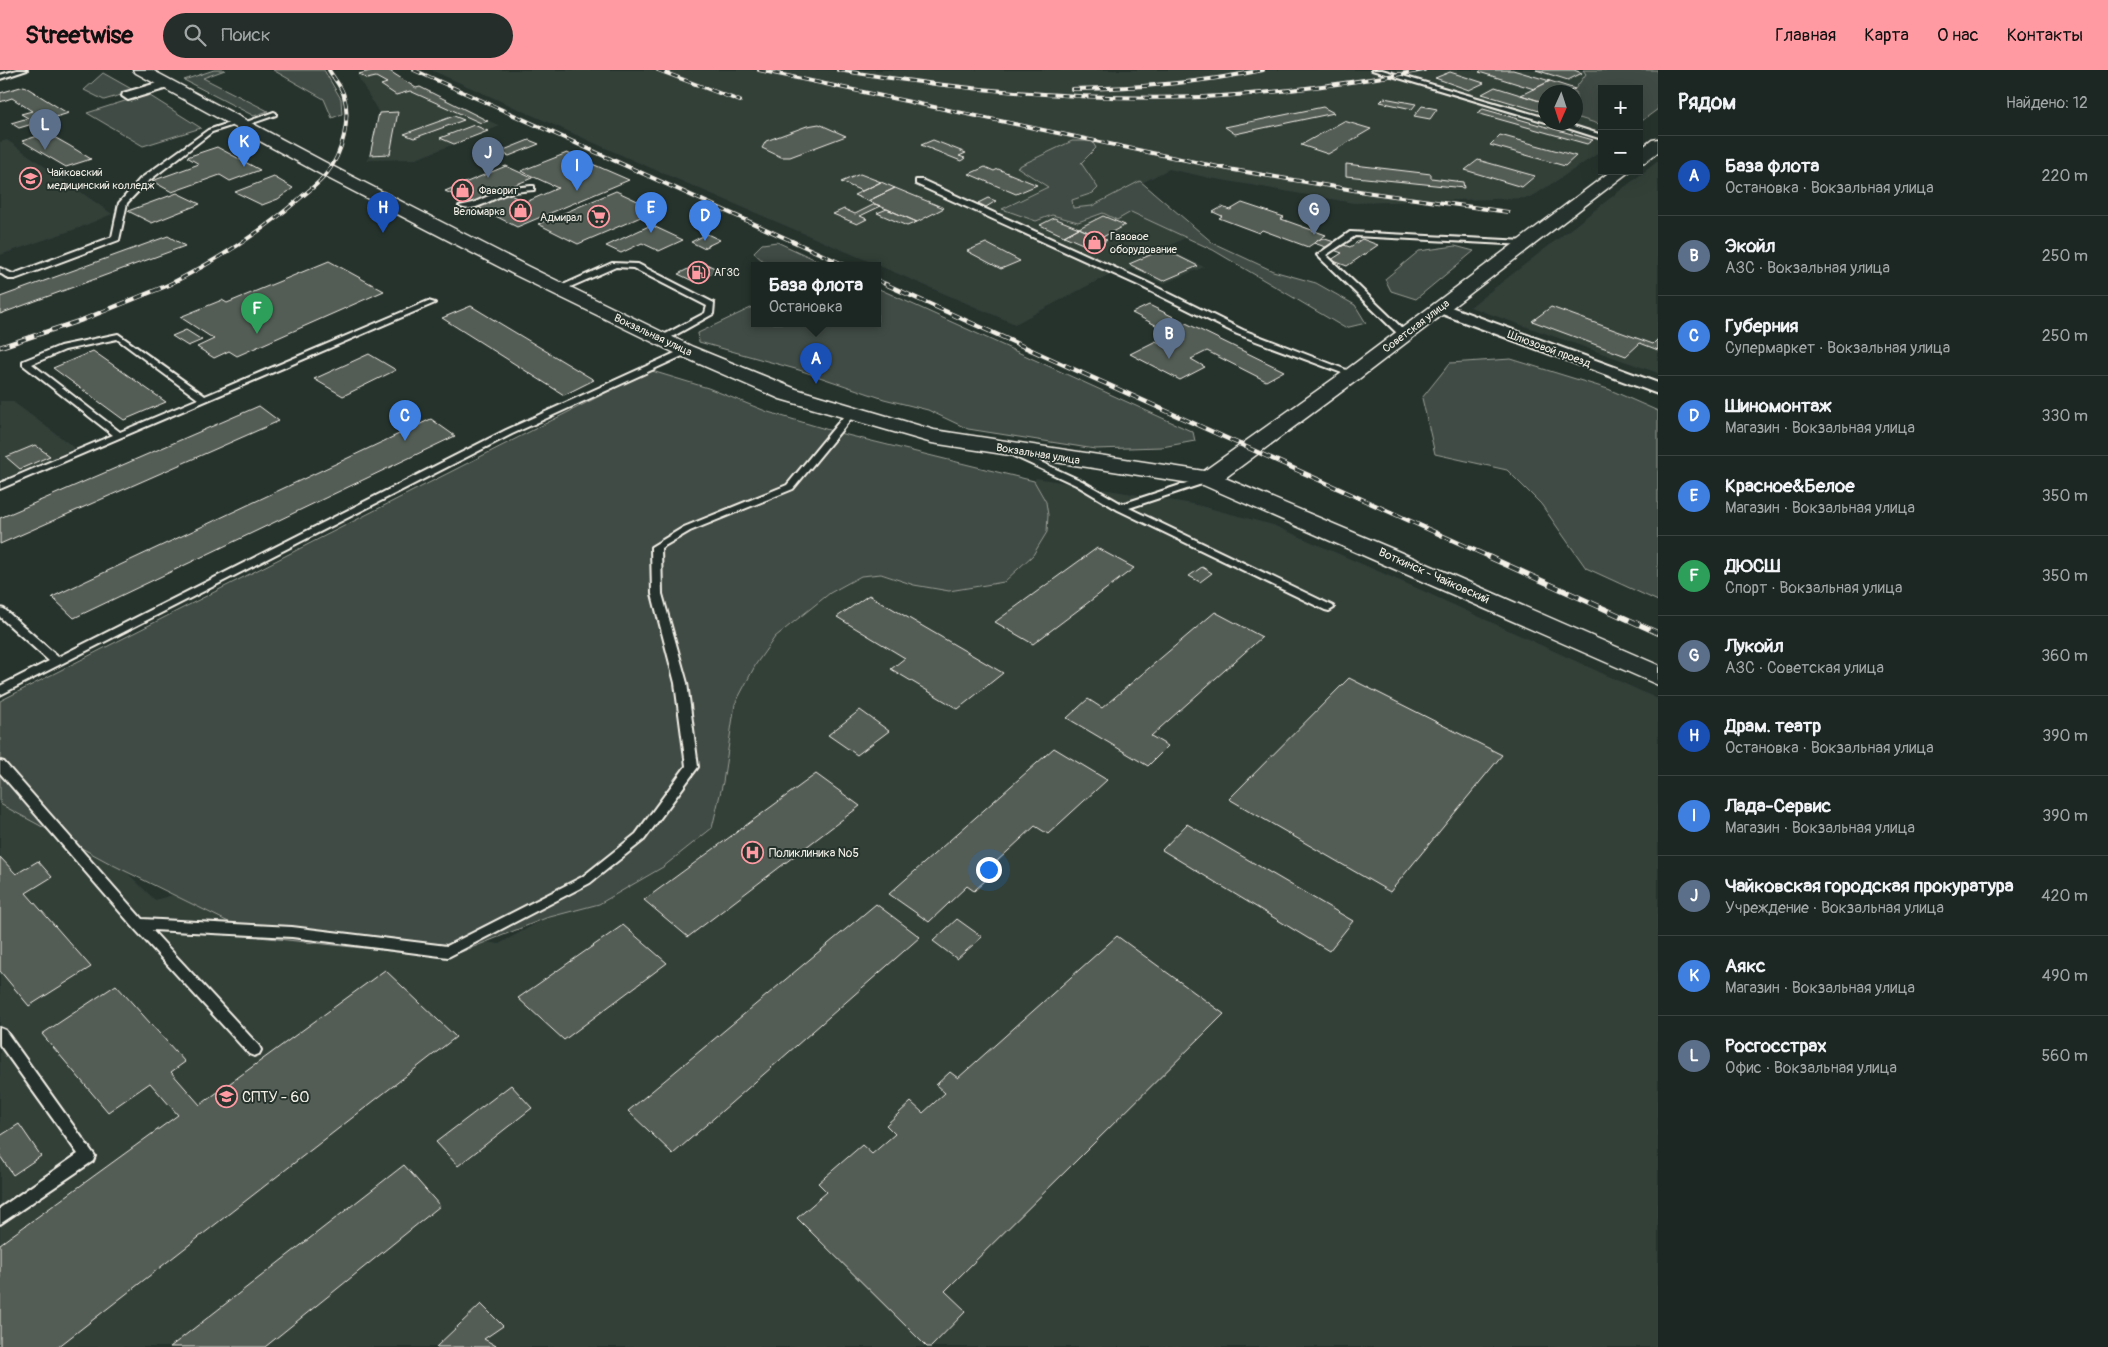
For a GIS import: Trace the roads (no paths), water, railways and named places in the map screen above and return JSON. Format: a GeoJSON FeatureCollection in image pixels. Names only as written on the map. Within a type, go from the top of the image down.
{"type":"FeatureCollection","features":[{"type":"Feature","properties":{"kind":"main road","name":"Вокзальная улица"},"geometry":{"type":"LineString","coordinates":[[141,70],[328,171],[558,289],[661,340],[788,394],[932,436],[1208,480]]}},
{"type":"Feature","properties":{"kind":"main road","name":"Советская улица"},"geometry":{"type":"LineString","coordinates":[[1208,480],[1353,374],[1617,175]]}},
{"type":"Feature","properties":{"kind":"main road","name":"Воткинск - Чайковский"},"geometry":{"type":"LineString","coordinates":[[1208,480],[1386,555],[1658,676]]}},
{"type":"Feature","properties":{"kind":"street"},"geometry":{"type":"LineString","coordinates":[[128,96],[167,84]]}},
{"type":"Feature","properties":{"kind":"street","name":"Шлюзовой проезд"},"geometry":{"type":"LineString","coordinates":[[1440,308],[1658,389]]}},
{"type":"Feature","properties":{"kind":"lane"},"geometry":{"type":"LineString","coordinates":[[0,77],[24,70]]}},
{"type":"Feature","properties":{"kind":"lane"},"geometry":{"type":"LineString","coordinates":[[1375,70],[1409,77],[1538,117]]}},
{"type":"Feature","properties":{"kind":"lane"},"geometry":{"type":"LineString","coordinates":[[0,270],[12,277],[116,238],[123,203],[142,181],[210,131],[274,114]]}},
{"type":"Feature","properties":{"kind":"lane"},"geometry":{"type":"LineString","coordinates":[[1579,130],[1598,136]]}},
{"type":"Feature","properties":{"kind":"lane"},"geometry":{"type":"LineString","coordinates":[[919,182],[1133,279],[1240,332],[1353,374]]}},
{"type":"Feature","properties":{"kind":"lane"},"geometry":{"type":"LineString","coordinates":[[463,206],[474,205],[507,191],[531,188]]}},
{"type":"Feature","properties":{"kind":"lane"},"geometry":{"type":"LineString","coordinates":[[1404,335],[1321,255],[1353,234],[1525,243]]}},
{"type":"Feature","properties":{"kind":"lane"},"geometry":{"type":"LineString","coordinates":[[558,289],[615,265],[635,266],[711,305],[709,314],[661,340]]}},
{"type":"Feature","properties":{"kind":"lane"},"geometry":{"type":"LineString","coordinates":[[0,486],[431,303]]}},
{"type":"Feature","properties":{"kind":"lane"},"geometry":{"type":"LineString","coordinates":[[119,435],[26,363],[63,348],[118,336],[204,399]]}},
{"type":"Feature","properties":{"kind":"lane"},"geometry":{"type":"LineString","coordinates":[[0,691],[510,432],[686,351]]}},
{"type":"Feature","properties":{"kind":"lane"},"geometry":{"type":"LineString","coordinates":[[139,924],[292,932],[448,952],[586,880],[640,837],[692,767],[681,683],[656,594],[656,547],[687,529],[790,487],[851,413]]}},
{"type":"Feature","properties":{"kind":"lane"},"geometry":{"type":"LineString","coordinates":[[1006,449],[1079,483],[1121,508],[1329,608]]}},
{"type":"Feature","properties":{"kind":"lane"},"geometry":{"type":"LineString","coordinates":[[1121,508],[1208,480]]}},
{"type":"Feature","properties":{"kind":"lane"},"geometry":{"type":"LineString","coordinates":[[0,611],[57,662]]}},
{"type":"Feature","properties":{"kind":"lane"},"geometry":{"type":"LineString","coordinates":[[0,765],[139,924],[254,1050]]}},
{"type":"Feature","properties":{"kind":"lane"},"geometry":{"type":"LineString","coordinates":[[0,1034],[88,1156],[0,1217]]}},
{"type":"Feature","properties":{"kind":"railway"},"geometry":{"type":"LineString","coordinates":[[168,285],[253,235],[314,187],[327,173],[341,147],[346,126],[346,105],[343,93],[329,70]]}},
{"type":"Feature","properties":{"kind":"railway"},"geometry":{"type":"LineString","coordinates":[[414,70],[838,262]]}},
{"type":"Feature","properties":{"kind":"railway"},"geometry":{"type":"LineString","coordinates":[[658,70],[740,101]]}},
{"type":"Feature","properties":{"kind":"railway"},"geometry":{"type":"LineString","coordinates":[[759,70],[1228,169],[1365,192],[1508,212]]}},
{"type":"Feature","properties":{"kind":"railway"},"geometry":{"type":"LineString","coordinates":[[838,70],[974,88],[1065,95],[1157,98],[1231,96],[1286,91],[1424,70]]}},
{"type":"Feature","properties":{"kind":"railway"},"geometry":{"type":"LineString","coordinates":[[1072,89],[1168,84],[1263,70]]}},
{"type":"Feature","properties":{"kind":"railway"},"geometry":{"type":"LineString","coordinates":[[881,282],[888,285]]}},
{"type":"Feature","properties":{"kind":"railway"},"geometry":{"type":"LineString","coordinates":[[0,347],[82,320],[171,284]]}},
{"type":"Feature","properties":{"kind":"railway"},"geometry":{"type":"LineString","coordinates":[[885,284],[1492,558]]}},
{"type":"Feature","properties":{"kind":"railway"},"geometry":{"type":"LineString","coordinates":[[1489,557],[1658,633]]}},
{"type":"Feature","properties":{"kind":"place","name":"Росгосстрах"},"geometry":{"type":"Point","coordinates":[45,150]}},
{"type":"Feature","properties":{"kind":"place","name":"Аякс"},"geometry":{"type":"Point","coordinates":[244,167]}},
{"type":"Feature","properties":{"kind":"place","name":"Чайковский медицинский колледж"},"geometry":{"type":"Point","coordinates":[31,178]}},
{"type":"Feature","properties":{"kind":"place","name":"Чайковская городская прокуратура"},"geometry":{"type":"Point","coordinates":[488,178]}},
{"type":"Feature","properties":{"kind":"place","name":"Фаворит"},"geometry":{"type":"Point","coordinates":[463,190]}},
{"type":"Feature","properties":{"kind":"place","name":"Лада-Сервис"},"geometry":{"type":"Point","coordinates":[577,191]}},
{"type":"Feature","properties":{"kind":"place","name":"Веломарка"},"geometry":{"type":"Point","coordinates":[521,211]}},
{"type":"Feature","properties":{"kind":"place","name":"Адмирал"},"geometry":{"type":"Point","coordinates":[598,217]}},
{"type":"Feature","properties":{"kind":"place","name":"Драм. театр"},"geometry":{"type":"Point","coordinates":[383,233]}},
{"type":"Feature","properties":{"kind":"place","name":"Красное&Белое"},"geometry":{"type":"Point","coordinates":[651,233]}},
{"type":"Feature","properties":{"kind":"place","name":"Лукойл"},"geometry":{"type":"Point","coordinates":[1314,235]}},
{"type":"Feature","properties":{"kind":"place","name":"Шиномонтаж"},"geometry":{"type":"Point","coordinates":[705,241]}},
{"type":"Feature","properties":{"kind":"place","name":"Газовое оборудование"},"geometry":{"type":"Point","coordinates":[1094,242]}},
{"type":"Feature","properties":{"kind":"place","name":"АГЗС"},"geometry":{"type":"Point","coordinates":[698,272]}},
{"type":"Feature","properties":{"kind":"place","name":"ДЮСШ"},"geometry":{"type":"Point","coordinates":[257,334]}},
{"type":"Feature","properties":{"kind":"place","name":"Экойл"},"geometry":{"type":"Point","coordinates":[1169,359]}},
{"type":"Feature","properties":{"kind":"place","name":"База флота"},"geometry":{"type":"Point","coordinates":[816,384]}},
{"type":"Feature","properties":{"kind":"place","name":"Губерния"},"geometry":{"type":"Point","coordinates":[405,441]}},
{"type":"Feature","properties":{"kind":"place","name":"Поликлиника №5"},"geometry":{"type":"Point","coordinates":[753,853]}},
{"type":"Feature","properties":{"kind":"place","name":"СПТУ - 60"},"geometry":{"type":"Point","coordinates":[226,1097]}}]}
